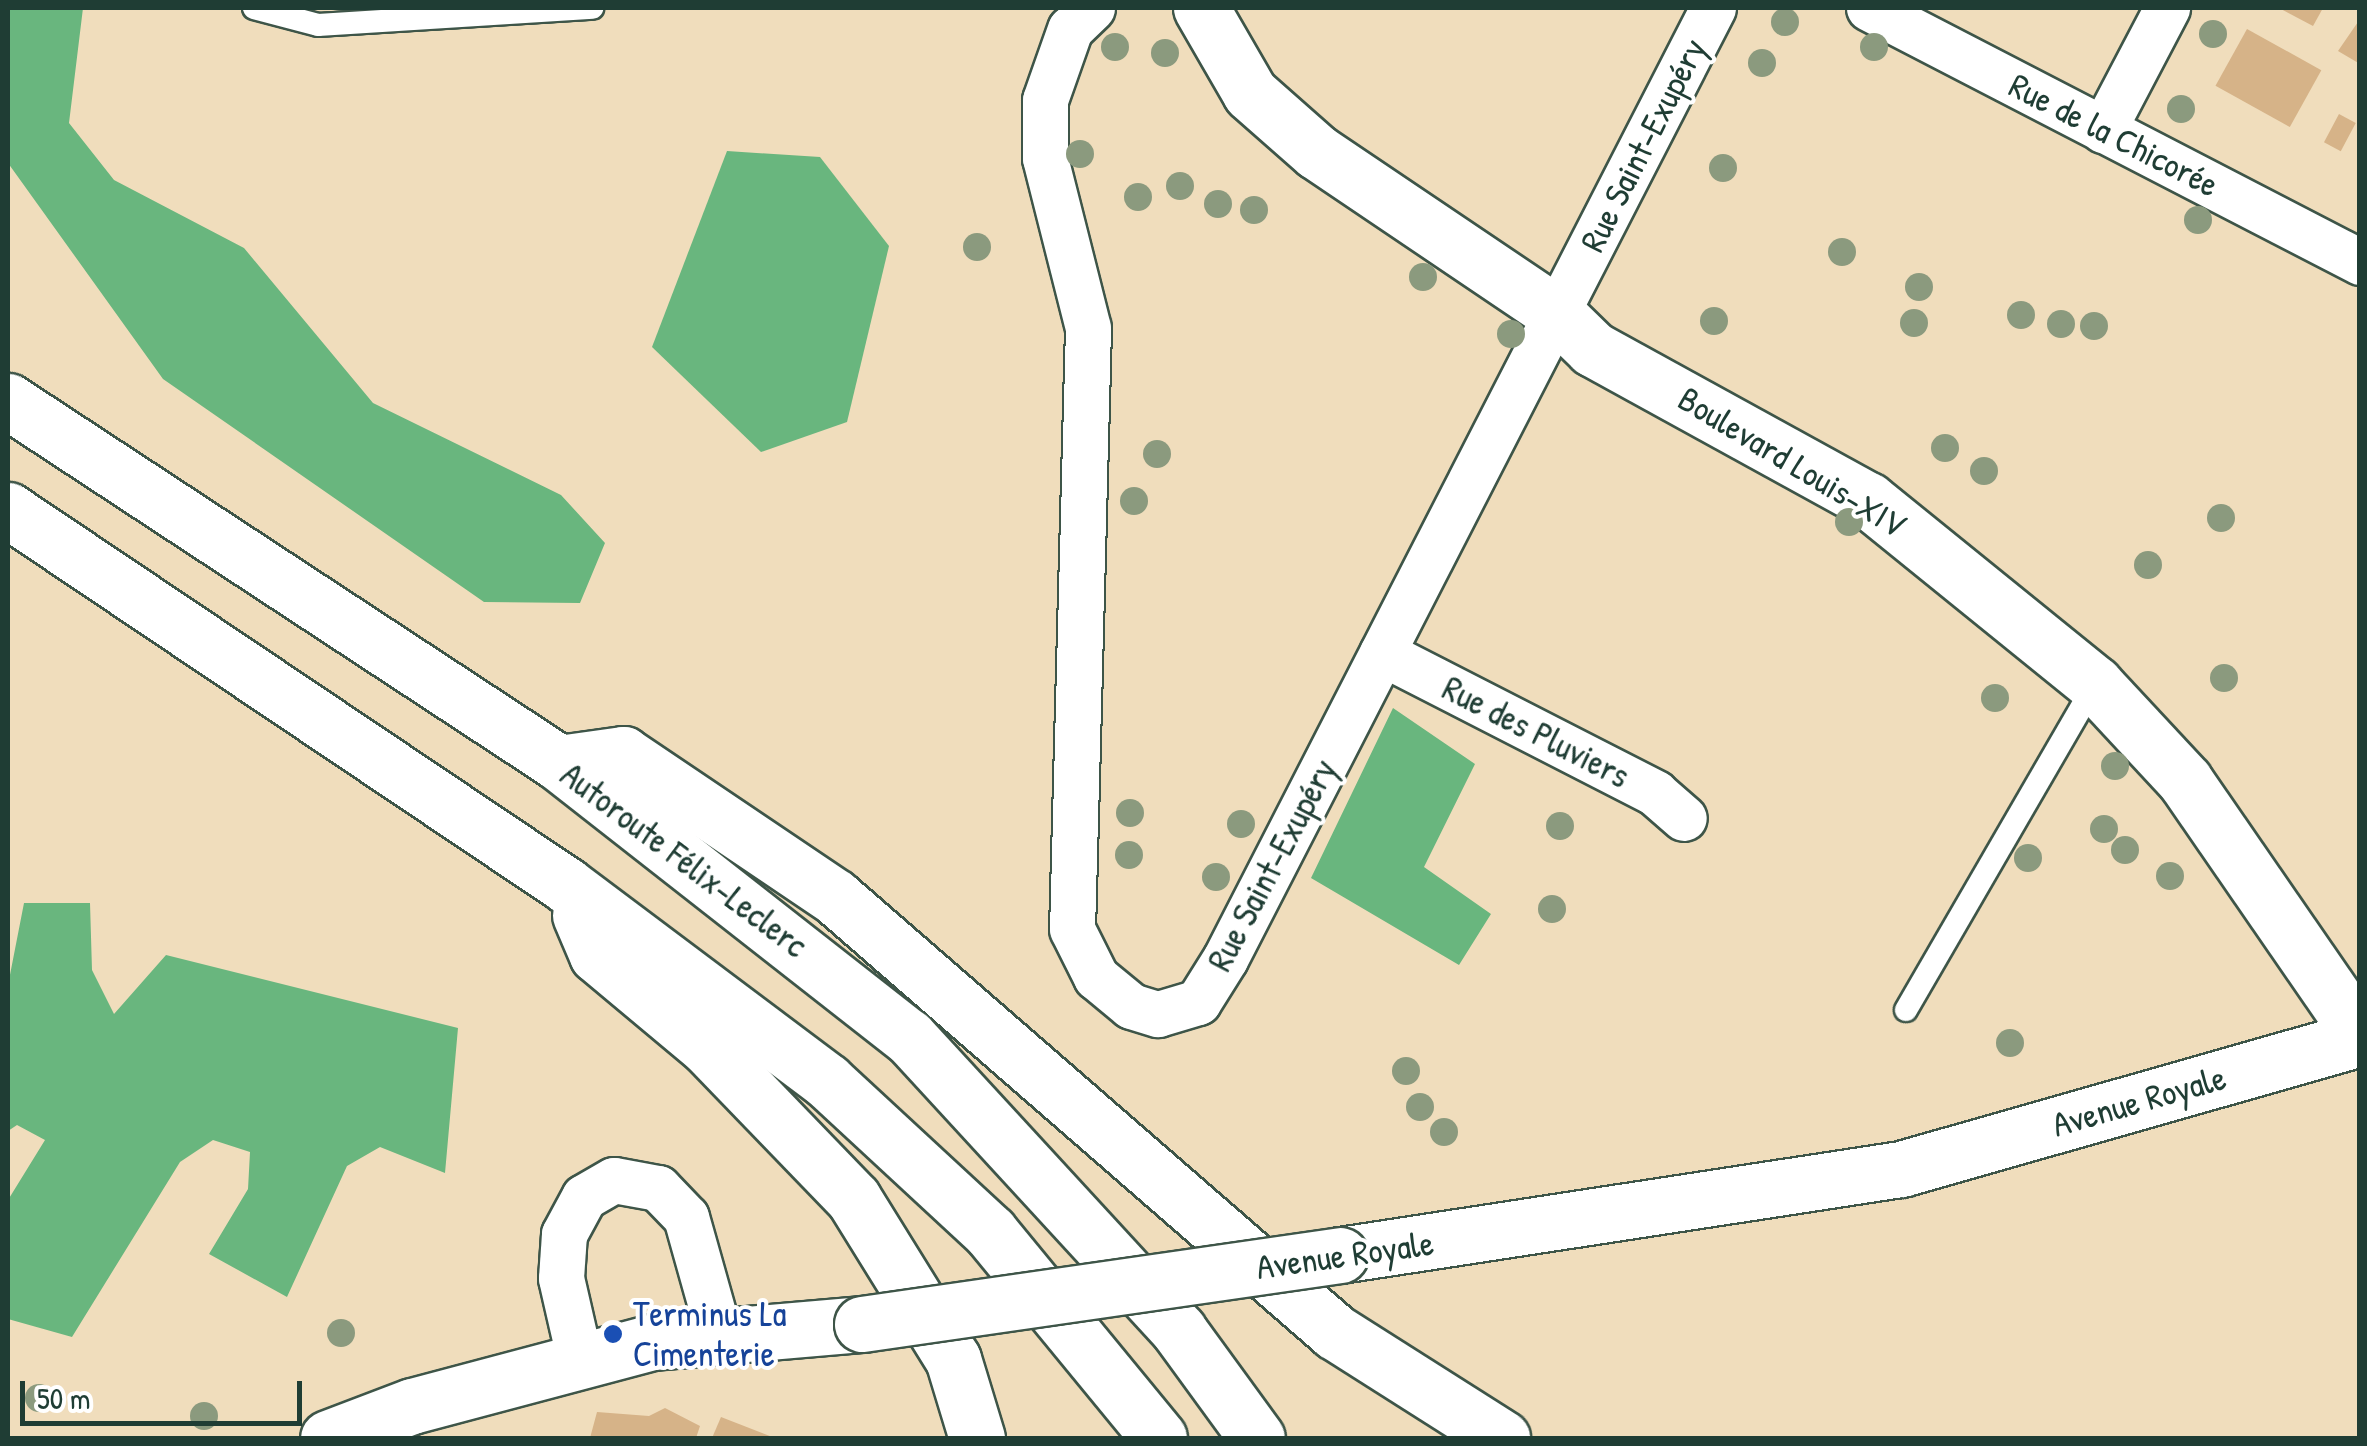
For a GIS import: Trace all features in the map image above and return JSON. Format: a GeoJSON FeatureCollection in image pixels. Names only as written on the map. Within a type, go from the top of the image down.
{"type":"FeatureCollection","features":[{"type":"Feature","properties":{"kind":"main road","name":"Boulevard Louis-XIV"},"geometry":{"type":"LineString","coordinates":[[1201,8],[1250,93],[1317,152],[1557,314],[1592,348],[1868,500],[2095,684],[2185,781],[2360,1036]]}},
{"type":"Feature","properties":{"kind":"main road","name":"Autoroute Félix-Leclerc"},"geometry":{"type":"LineString","coordinates":[[8,400],[559,763],[922,1049],[1179,1330],[1257,1438]]}},
{"type":"Feature","properties":{"kind":"main road"},"geometry":{"type":"LineString","coordinates":[[8,510],[566,885],[854,1106],[990,1232],[1159,1438]]}},
{"type":"Feature","properties":{"kind":"main road"},"geometry":{"type":"LineString","coordinates":[[559,763],[623,754],[834,897],[1335,1332],[1502,1438]]}},
{"type":"Feature","properties":{"kind":"main road"},"geometry":{"type":"LineString","coordinates":[[566,885],[598,954],[706,1047],[853,1198],[953,1359],[977,1438]]}},
{"type":"Feature","properties":{"kind":"main road","name":"Avenue Royale"},"geometry":{"type":"LineString","coordinates":[[328,1438],[417,1421],[580,1362],[718,1331],[816,1334],[1901,1169],[2360,1036]]}},
{"type":"Feature","properties":{"kind":"street","name":"Rue Saint-Exupéry"},"geometry":{"type":"LineString","coordinates":[[1092,8],[1070,30],[1045,100],[1045,158],[1088,328],[1072,929],[1096,977],[1131,1006],[1158,1014],[1198,1002],[1714,8]]}},
{"type":"Feature","properties":{"kind":"street","name":"Rue de la Chicorée"},"geometry":{"type":"LineString","coordinates":[[1869,8],[2360,262]]}},
{"type":"Feature","properties":{"kind":"street"},"geometry":{"type":"LineString","coordinates":[[2103,130],[2168,8]]}},
{"type":"Feature","properties":{"kind":"street","name":"Rue des Pluviers"},"geometry":{"type":"LineString","coordinates":[[1382,653],[1655,793],[1684,818]]}},
{"type":"Feature","properties":{"kind":"street"},"geometry":{"type":"LineString","coordinates":[[580,1362],[562,1278],[564,1234],[584,1197],[614,1180],[658,1188],[686,1217],[718,1331]]}},
{"type":"Feature","properties":{"kind":"lane"},"geometry":{"type":"LineString","coordinates":[[254,8],[318,25],[592,8]]}},
{"type":"Feature","properties":{"kind":"lane"},"geometry":{"type":"LineString","coordinates":[[1906,1010],[2095,684]]}},
{"type":"Feature","properties":{"kind":"green space"},"geometry":{"type":"Polygon","coordinates":[[[8,8],[83,8],[69,123],[114,180],[244,248],[373,403],[561,495],[605,543],[580,603],[484,602],[163,379],[8,163],[8,8]]]}},
{"type":"Feature","properties":{"kind":"green space"},"geometry":{"type":"Polygon","coordinates":[[[727,151],[820,157],[889,246],[847,422],[761,452],[652,347],[727,151]]]}},
{"type":"Feature","properties":{"kind":"green space"},"geometry":{"type":"Polygon","coordinates":[[[1393,708],[1475,764],[1424,867],[1491,914],[1459,965],[1311,878],[1393,708]]]}},
{"type":"Feature","properties":{"kind":"green space"},"geometry":{"type":"Polygon","coordinates":[[[24,903],[90,903],[92,970],[114,1014],[166,955],[458,1028],[445,1173],[380,1147],[347,1166],[287,1297],[209,1254],[248,1189],[250,1152],[213,1140],[180,1162],[72,1337],[8,1319],[8,1200],[45,1140],[17,1125],[8,1131],[8,985],[24,903]]]}},
{"type":"Feature","properties":{"kind":"building"},"geometry":{"type":"Polygon","coordinates":[[[2279,8],[2323,8],[2313,26],[2279,8]]]}},
{"type":"Feature","properties":{"kind":"building"},"geometry":{"type":"Polygon","coordinates":[[[2360,19],[2360,64],[2338,51],[2360,19]]]}},
{"type":"Feature","properties":{"kind":"building"},"geometry":{"type":"Polygon","coordinates":[[[2247,29],[2321,70],[2290,127],[2215,86],[2247,29]]]}},
{"type":"Feature","properties":{"kind":"building"},"geometry":{"type":"Polygon","coordinates":[[[2339,114],[2356,123],[2341,151],[2324,142],[2339,114]]]}},
{"type":"Feature","properties":{"kind":"building"},"geometry":{"type":"Polygon","coordinates":[[[665,1408],[700,1426],[696,1438],[590,1438],[597,1412],[649,1416],[665,1408]]]}},
{"type":"Feature","properties":{"kind":"building"},"geometry":{"type":"Polygon","coordinates":[[[721,1417],[775,1438],[712,1438],[721,1417]]]}},
{"type":"Feature","properties":{"kind":"place","name":"Terminus La Cimenterie"},"geometry":{"type":"Point","coordinates":[613,1334]}}]}
